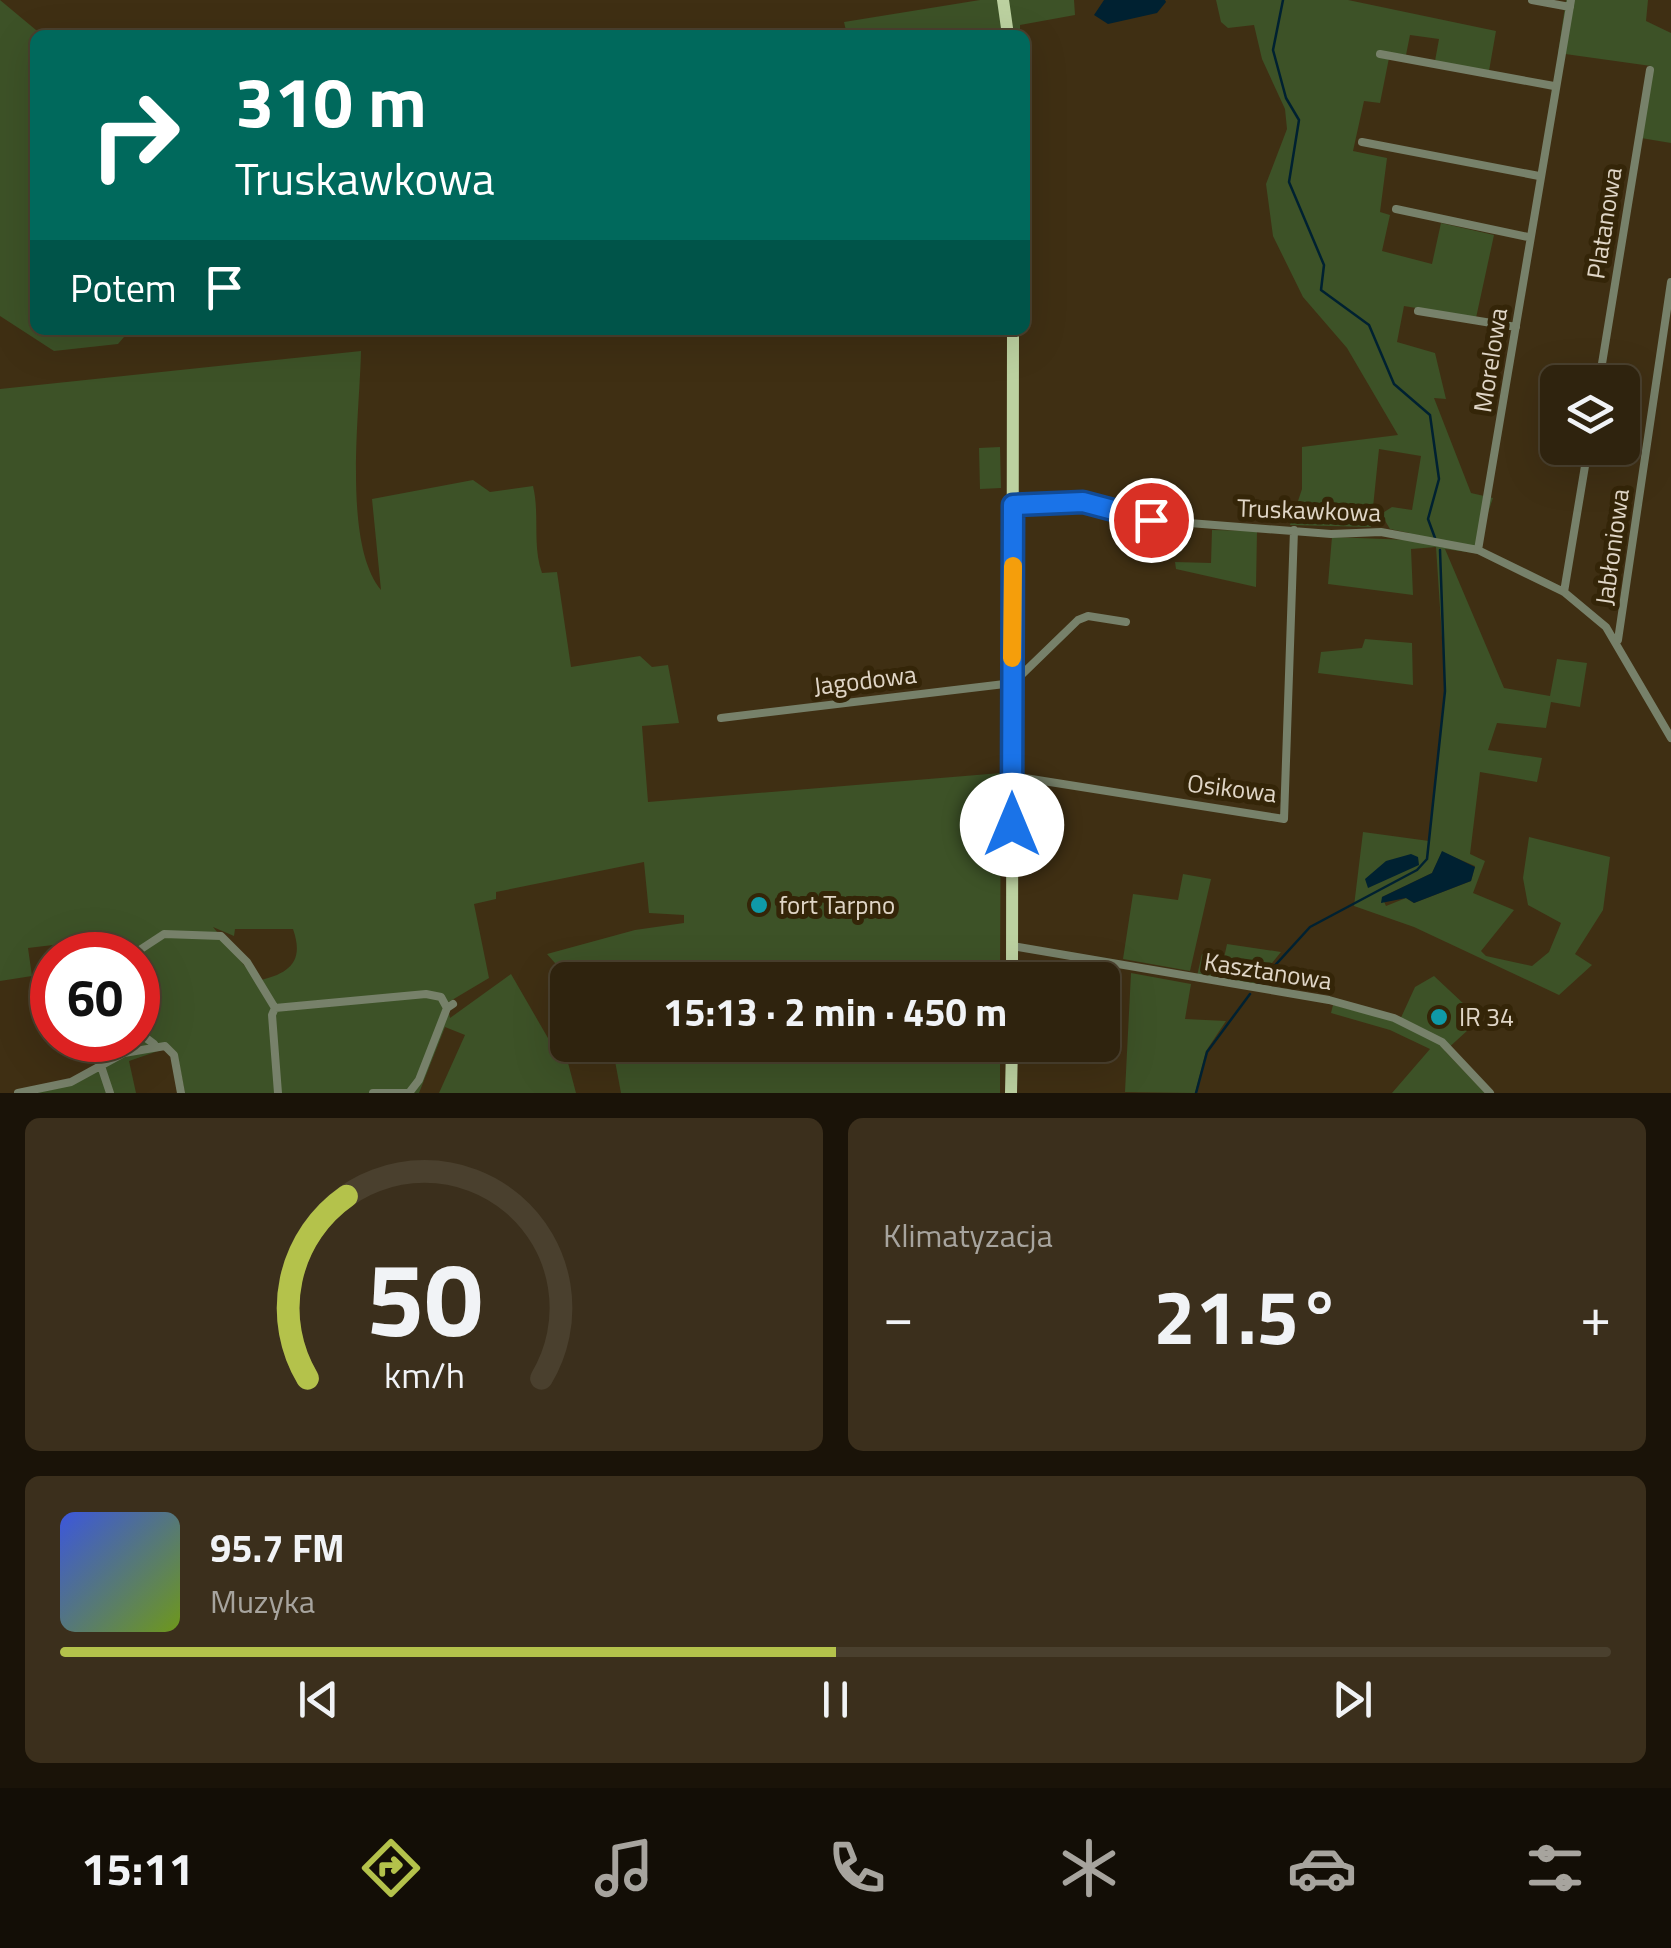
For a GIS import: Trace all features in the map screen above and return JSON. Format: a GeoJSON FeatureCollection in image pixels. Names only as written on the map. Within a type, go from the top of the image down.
{"type":"FeatureCollection","features":[{"type":"Feature","properties":{"kind":"main road"},"geometry":{"type":"LineString","coordinates":[[1003,0],[1007,30]]}},
{"type":"Feature","properties":{"kind":"main road"},"geometry":{"type":"LineString","coordinates":[[1012,962],[1013,335]]}},
{"type":"Feature","properties":{"kind":"main road"},"geometry":{"type":"LineString","coordinates":[[1012,1062],[1012,1093]]}},
{"type":"Feature","properties":{"kind":"street"},"geometry":{"type":"LineString","coordinates":[[1532,0],[1571,4]]}},
{"type":"Feature","properties":{"kind":"street","name":"Morelowa"},"geometry":{"type":"LineString","coordinates":[[1478,550],[1528,238],[1571,4]]}},
{"type":"Feature","properties":{"kind":"street"},"geometry":{"type":"LineString","coordinates":[[1380,54],[1554,86]]}},
{"type":"Feature","properties":{"kind":"street","name":"Platanowa"},"geometry":{"type":"LineString","coordinates":[[1601,365],[1650,70]]}},
{"type":"Feature","properties":{"kind":"street"},"geometry":{"type":"LineString","coordinates":[[1362,142],[1539,176]]}},
{"type":"Feature","properties":{"kind":"street"},"geometry":{"type":"LineString","coordinates":[[1396,209],[1528,238]]}},
{"type":"Feature","properties":{"kind":"street","name":"Jabłoniowa"},"geometry":{"type":"LineString","coordinates":[[1618,640],[1671,282]]}},
{"type":"Feature","properties":{"kind":"street"},"geometry":{"type":"LineString","coordinates":[[1418,311],[1516,326]]}},
{"type":"Feature","properties":{"kind":"street"},"geometry":{"type":"LineString","coordinates":[[1564,592],[1585,465]]}},
{"type":"Feature","properties":{"kind":"street","name":"Truskawkowa"},"geometry":{"type":"LineString","coordinates":[[1013,505],[1083,502],[1151,520],[1381,532],[1478,550],[1564,592],[1618,640],[1671,738]]}},
{"type":"Feature","properties":{"kind":"street","name":"Osikowa"},"geometry":{"type":"LineString","coordinates":[[1012,776],[1284,819],[1294,530]]}},
{"type":"Feature","properties":{"kind":"street"},"geometry":{"type":"LineString","coordinates":[[1012,683],[1078,620],[1088,616],[1126,622]]}},
{"type":"Feature","properties":{"kind":"street","name":"Jagodowa"},"geometry":{"type":"LineString","coordinates":[[722,718],[1012,683]]}},
{"type":"Feature","properties":{"kind":"street"},"geometry":{"type":"LineString","coordinates":[[160,937],[220,936],[254,972],[275,1008]]}},
{"type":"Feature","properties":{"kind":"street","name":"Kasztanowa"},"geometry":{"type":"LineString","coordinates":[[1012,946],[1329,1000],[1394,1018],[1442,1042],[1490,1093]]}},
{"type":"Feature","properties":{"kind":"street"},"geometry":{"type":"LineString","coordinates":[[275,1008],[426,994],[440,997],[450,1006],[419,1080],[409,1093],[373,1093]]}},
{"type":"Feature","properties":{"kind":"street"},"geometry":{"type":"LineString","coordinates":[[275,1008],[272,1015],[278,1093]]}},
{"type":"Feature","properties":{"kind":"street"},"geometry":{"type":"LineString","coordinates":[[160,1046],[174,1054],[181,1093]]}},
{"type":"Feature","properties":{"kind":"street"},"geometry":{"type":"LineString","coordinates":[[18,1093],[72,1082],[112,1062]]}},
{"type":"Feature","properties":{"kind":"street"},"geometry":{"type":"LineString","coordinates":[[102,1069],[110,1093]]}},
{"type":"Feature","properties":{"kind":"green space"},"geometry":{"type":"Polygon","coordinates":[[[0,0],[36,30],[30,30],[30,335],[126,335],[118,344],[54,351],[0,316],[0,0]]]}},
{"type":"Feature","properties":{"kind":"green space"},"geometry":{"type":"Polygon","coordinates":[[[980,0],[1074,0],[1075,15],[1020,25],[1020,30],[846,30],[844,22],[980,0]]]}},
{"type":"Feature","properties":{"kind":"green space"},"geometry":{"type":"Polygon","coordinates":[[[1216,0],[1348,0],[1496,31],[1489,71],[1435,61],[1439,39],[1410,35],[1406,55],[1390,53],[1380,103],[1364,101],[1353,151],[1387,158],[1380,212],[1390,215],[1382,251],[1432,264],[1441,223],[1494,235],[1476,318],[1404,306],[1397,342],[1435,353],[1446,399],[1434,398],[1471,493],[1493,498],[1474,553],[1445,549],[1504,688],[1550,696],[1557,659],[1587,663],[1580,707],[1551,702],[1546,728],[1497,723],[1488,750],[1542,758],[1537,782],[1480,772],[1470,854],[1485,861],[1473,893],[1514,910],[1481,951],[1486,956],[1532,966],[1549,952],[1561,923],[1528,905],[1523,878],[1529,837],[1610,857],[1603,910],[1575,954],[1592,965],[1559,995],[1414,927],[1354,906],[1363,832],[1429,841],[1445,684],[1436,547],[1411,549],[1413,595],[1328,584],[1332,537],[1410,540],[1409,533],[1390,529],[1381,514],[1392,507],[1412,510],[1421,456],[1379,449],[1371,527],[1290,525],[1302,489],[1302,447],[1398,435],[1347,348],[1303,297],[1273,236],[1266,184],[1287,129],[1285,109],[1262,59],[1254,25],[1228,28],[1221,22],[1216,0]],[[1442,852],[1432,873],[1382,897],[1386,906],[1406,898],[1414,903],[1471,881],[1475,866],[1442,852]]]}},
{"type":"Feature","properties":{"kind":"green space"},"geometry":{"type":"Polygon","coordinates":[[[1566,0],[1648,0],[1646,21],[1671,33],[1671,143],[1641,138],[1651,66],[1558,53],[1566,0]]]}},
{"type":"Feature","properties":{"kind":"green space"},"geometry":{"type":"Polygon","coordinates":[[[361,351],[357,510],[369,569],[381,590],[372,499],[473,480],[490,492],[533,486],[539,562],[542,573],[557,572],[571,667],[640,656],[652,667],[668,665],[679,723],[642,726],[648,802],[1001,773],[1000,962],[554,962],[547,954],[635,930],[684,923],[684,915],[649,913],[644,862],[496,892],[496,899],[474,904],[489,978],[447,1003],[450,1018],[511,974],[550,1042],[550,1062],[568,1062],[576,1093],[439,1093],[465,1035],[445,1027],[419,1093],[185,1093],[177,1053],[160,1050],[160,932],[30,932],[30,976],[0,981],[0,389],[361,351]],[[213,927],[257,981],[277,975],[295,959],[293,929],[235,929],[234,936],[213,927]]]}},
{"type":"Feature","properties":{"kind":"green space"},"geometry":{"type":"Polygon","coordinates":[[[1000,447],[1001,488],[980,489],[979,448],[1000,447]]]}},
{"type":"Feature","properties":{"kind":"green space"},"geometry":{"type":"Polygon","coordinates":[[[1212,530],[1257,531],[1256,587],[1176,569],[1175,562],[1211,563],[1212,530]]]}},
{"type":"Feature","properties":{"kind":"green space"},"geometry":{"type":"Polygon","coordinates":[[[1365,639],[1412,643],[1413,685],[1318,673],[1321,652],[1362,648],[1365,639]]]}},
{"type":"Feature","properties":{"kind":"green space"},"geometry":{"type":"Polygon","coordinates":[[[1183,874],[1211,879],[1190,971],[1123,959],[1133,894],[1178,900],[1183,874]]]}},
{"type":"Feature","properties":{"kind":"green space"},"geometry":{"type":"Polygon","coordinates":[[[1227,944],[1281,952],[1254,985],[1197,976],[1202,954],[1224,958],[1227,944]]]}},
{"type":"Feature","properties":{"kind":"green space"},"geometry":{"type":"Polygon","coordinates":[[[1131,973],[1191,984],[1185,1019],[1226,1021],[1206,1051],[1195,1093],[1125,1092],[1131,973]]]}},
{"type":"Feature","properties":{"kind":"green space"},"geometry":{"type":"Polygon","coordinates":[[[1434,976],[1480,1019],[1445,1051],[1485,1093],[1392,1093],[1430,1049],[1390,1030],[1331,1013],[1333,1005],[1399,1022],[1415,987],[1434,976]]]}},
{"type":"Feature","properties":{"kind":"green space"},"geometry":{"type":"Polygon","coordinates":[[[106,1062],[129,1062],[136,1093],[25,1093],[67,1081],[106,1062]]]}},
{"type":"Feature","properties":{"kind":"green space"},"geometry":{"type":"Polygon","coordinates":[[[615,1062],[1000,1062],[1000,1093],[621,1093],[615,1062]]]}},
{"type":"Feature","properties":{"kind":"water"},"geometry":{"type":"Polygon","coordinates":[[[1104,0],[1166,2],[1157,13],[1108,24],[1094,15],[1104,0]]]}},
{"type":"Feature","properties":{"kind":"water"},"geometry":{"type":"Polygon","coordinates":[[[1442,851],[1475,867],[1471,881],[1414,903],[1406,898],[1381,903],[1382,897],[1432,873],[1442,851]]]}},
{"type":"Feature","properties":{"kind":"water"},"geometry":{"type":"Polygon","coordinates":[[[1411,854],[1418,857],[1419,865],[1368,888],[1365,879],[1386,861],[1411,854]]]}},
{"type":"Feature","properties":{"kind":"waterway"},"geometry":{"type":"LineString","coordinates":[[1283,0],[1273,50],[1286,98],[1299,120],[1289,182],[1324,265],[1321,290],[1369,325],[1394,384],[1430,415],[1439,479],[1428,519],[1435,538]]}},
{"type":"Feature","properties":{"kind":"waterway"},"geometry":{"type":"LineString","coordinates":[[1258,984],[1310,927],[1417,870],[1427,859],[1445,691],[1440,550]]}},
{"type":"Feature","properties":{"kind":"waterway"},"geometry":{"type":"LineString","coordinates":[[1196,1093],[1207,1052],[1250,994]]}},
{"type":"Feature","properties":{"kind":"slow traffic"},"geometry":{"type":"LineString","coordinates":[[1012,658],[1013,566]]}},
{"type":"Feature","properties":{"kind":"place","name":"fort Tarpno"},"geometry":{"type":"Point","coordinates":[759,905]}},
{"type":"Feature","properties":{"kind":"place","name":"IR 34"},"geometry":{"type":"Point","coordinates":[1439,1017]}},
{"type":"Feature","properties":{"kind":"route"},"geometry":{"type":"LineString","coordinates":[[1012,825],[1013,505],[1083,502],[1151,520]]}}]}
